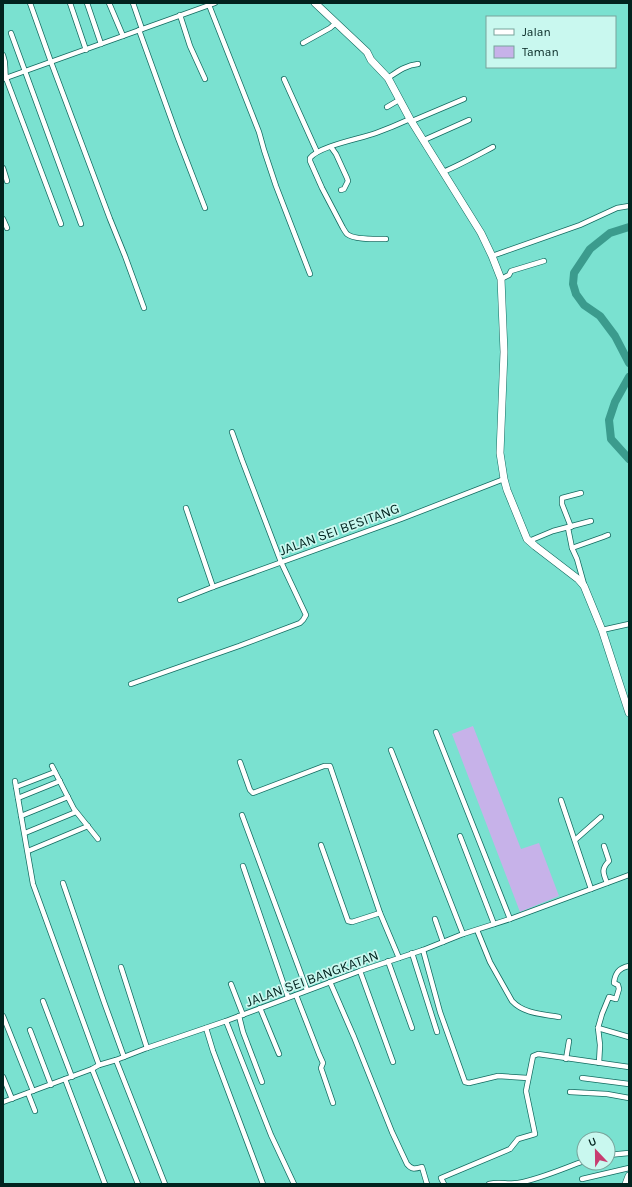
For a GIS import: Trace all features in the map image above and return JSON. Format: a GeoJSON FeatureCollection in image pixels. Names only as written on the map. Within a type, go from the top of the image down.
{"type":"FeatureCollection","features":[{"type":"Feature","properties":{"kind":"main road"},"geometry":{"type":"LineString","coordinates":[[315,3],[367,52],[371,60],[388,78],[399,100],[477,228],[492,256],[501,279],[504,352],[500,453],[504,479],[512,504],[527,539],[578,579],[584,586],[602,630],[629,710]]}},
{"type":"Feature","properties":{"kind":"main road"},"geometry":{"type":"LineString","coordinates":[[626,1184],[629,1176]]}},
{"type":"Feature","properties":{"kind":"street"},"geometry":{"type":"LineString","coordinates":[[30,3],[144,308]]}},
{"type":"Feature","properties":{"kind":"street"},"geometry":{"type":"LineString","coordinates":[[70,3],[86,50]]}},
{"type":"Feature","properties":{"kind":"street"},"geometry":{"type":"LineString","coordinates":[[86,3],[101,44]]}},
{"type":"Feature","properties":{"kind":"street"},"geometry":{"type":"LineString","coordinates":[[109,3],[122,36]]}},
{"type":"Feature","properties":{"kind":"street"},"geometry":{"type":"LineString","coordinates":[[133,3],[175,131],[205,208]]}},
{"type":"Feature","properties":{"kind":"street"},"geometry":{"type":"LineString","coordinates":[[4,78],[215,3]]}},
{"type":"Feature","properties":{"kind":"street"},"geometry":{"type":"LineString","coordinates":[[209,5],[259,132],[276,186],[310,274]]}},
{"type":"Feature","properties":{"kind":"street"},"geometry":{"type":"LineString","coordinates":[[180,15],[190,46],[205,79]]}},
{"type":"Feature","properties":{"kind":"street"},"geometry":{"type":"LineString","coordinates":[[303,43],[336,23]]}},
{"type":"Feature","properties":{"kind":"street"},"geometry":{"type":"LineString","coordinates":[[11,33],[81,224]]}},
{"type":"Feature","properties":{"kind":"street"},"geometry":{"type":"LineString","coordinates":[[3,55],[6,63],[4,78],[61,224]]}},
{"type":"Feature","properties":{"kind":"street"},"geometry":{"type":"LineString","coordinates":[[388,78],[404,68],[418,64]]}},
{"type":"Feature","properties":{"kind":"street"},"geometry":{"type":"LineString","coordinates":[[284,79],[317,152]]}},
{"type":"Feature","properties":{"kind":"street"},"geometry":{"type":"LineString","coordinates":[[386,239],[351,237],[346,233],[322,188],[310,162],[310,157],[317,152],[375,133],[464,99]]}},
{"type":"Feature","properties":{"kind":"street"},"geometry":{"type":"LineString","coordinates":[[387,107],[399,100]]}},
{"type":"Feature","properties":{"kind":"street"},"geometry":{"type":"LineString","coordinates":[[424,140],[469,120]]}},
{"type":"Feature","properties":{"kind":"street"},"geometry":{"type":"LineString","coordinates":[[331,147],[336,154],[348,181],[344,189],[341,190]]}},
{"type":"Feature","properties":{"kind":"street"},"geometry":{"type":"LineString","coordinates":[[443,172],[493,148]]}},
{"type":"Feature","properties":{"kind":"street"},"geometry":{"type":"LineString","coordinates":[[3,168],[7,181]]}},
{"type":"Feature","properties":{"kind":"street"},"geometry":{"type":"LineString","coordinates":[[492,256],[580,225],[617,208],[629,206]]}},
{"type":"Feature","properties":{"kind":"street"},"geometry":{"type":"LineString","coordinates":[[3,219],[7,228]]}},
{"type":"Feature","properties":{"kind":"street"},"geometry":{"type":"LineString","coordinates":[[501,279],[509,275],[511,272],[544,261]]}},
{"type":"Feature","properties":{"kind":"street"},"geometry":{"type":"LineString","coordinates":[[131,684],[239,646],[300,622],[306,615],[281,562],[232,432]]}},
{"type":"Feature","properties":{"kind":"street","name":"JALAN SEI BESITANG"},"geometry":{"type":"LineString","coordinates":[[180,600],[401,519],[504,479]]}},
{"type":"Feature","properties":{"kind":"street"},"geometry":{"type":"LineString","coordinates":[[581,493],[562,498],[562,504],[569,527],[572,548],[577,559],[584,586]]}},
{"type":"Feature","properties":{"kind":"street"},"geometry":{"type":"LineString","coordinates":[[186,508],[213,587]]}},
{"type":"Feature","properties":{"kind":"street"},"geometry":{"type":"LineString","coordinates":[[529,541],[553,531],[591,521]]}},
{"type":"Feature","properties":{"kind":"street"},"geometry":{"type":"LineString","coordinates":[[572,548],[608,535]]}},
{"type":"Feature","properties":{"kind":"street"},"geometry":{"type":"LineString","coordinates":[[602,630],[629,624]]}},
{"type":"Feature","properties":{"kind":"street"},"geometry":{"type":"LineString","coordinates":[[436,732],[510,919]]}},
{"type":"Feature","properties":{"kind":"street"},"geometry":{"type":"LineString","coordinates":[[391,750],[463,934]]}},
{"type":"Feature","properties":{"kind":"street"},"geometry":{"type":"LineString","coordinates":[[240,762],[250,790],[253,792],[324,766],[330,766],[380,913],[399,958]]}},
{"type":"Feature","properties":{"kind":"street"},"geometry":{"type":"LineString","coordinates":[[52,766],[76,812],[98,839]]}},
{"type":"Feature","properties":{"kind":"street"},"geometry":{"type":"LineString","coordinates":[[16,787],[55,772]]}},
{"type":"Feature","properties":{"kind":"street"},"geometry":{"type":"LineString","coordinates":[[15,781],[33,884],[99,1065]]}},
{"type":"Feature","properties":{"kind":"street"},"geometry":{"type":"LineString","coordinates":[[18,798],[60,781]]}},
{"type":"Feature","properties":{"kind":"street"},"geometry":{"type":"LineString","coordinates":[[21,816],[68,797]]}},
{"type":"Feature","properties":{"kind":"street"},"geometry":{"type":"LineString","coordinates":[[561,800],[591,889]]}},
{"type":"Feature","properties":{"kind":"street"},"geometry":{"type":"LineString","coordinates":[[25,833],[76,812]]}},
{"type":"Feature","properties":{"kind":"street"},"geometry":{"type":"LineString","coordinates":[[242,815],[307,990]]}},
{"type":"Feature","properties":{"kind":"street"},"geometry":{"type":"LineString","coordinates":[[575,840],[601,817]]}},
{"type":"Feature","properties":{"kind":"street"},"geometry":{"type":"LineString","coordinates":[[28,851],[88,826]]}},
{"type":"Feature","properties":{"kind":"street"},"geometry":{"type":"LineString","coordinates":[[460,836],[494,924]]}},
{"type":"Feature","properties":{"kind":"street"},"geometry":{"type":"LineString","coordinates":[[321,845],[348,921],[352,922],[380,913]]}},
{"type":"Feature","properties":{"kind":"street"},"geometry":{"type":"LineString","coordinates":[[604,846],[609,861],[603,870],[607,883]]}},
{"type":"Feature","properties":{"kind":"street"},"geometry":{"type":"LineString","coordinates":[[243,866],[288,997]]}},
{"type":"Feature","properties":{"kind":"street","name":"JALAN SEI BANGKATAN"},"geometry":{"type":"LineString","coordinates":[[3,1102],[92,1070],[99,1065],[226,1021],[307,990],[629,876]]}},
{"type":"Feature","properties":{"kind":"street"},"geometry":{"type":"LineString","coordinates":[[63,883],[124,1057]]}},
{"type":"Feature","properties":{"kind":"street"},"geometry":{"type":"LineString","coordinates":[[435,919],[443,942]]}},
{"type":"Feature","properties":{"kind":"street"},"geometry":{"type":"LineString","coordinates":[[477,930],[490,962],[512,1002],[525,1011],[559,1017]]}},
{"type":"Feature","properties":{"kind":"street"},"geometry":{"type":"LineString","coordinates":[[423,950],[440,1012],[465,1082],[469,1083],[498,1076],[528,1078]]}},
{"type":"Feature","properties":{"kind":"street"},"geometry":{"type":"LineString","coordinates":[[412,954],[437,1032]]}},
{"type":"Feature","properties":{"kind":"street"},"geometry":{"type":"LineString","coordinates":[[388,961],[412,1028]]}},
{"type":"Feature","properties":{"kind":"street"},"geometry":{"type":"LineString","coordinates":[[121,966],[147,1048]]}},
{"type":"Feature","properties":{"kind":"street"},"geometry":{"type":"LineString","coordinates":[[599,1063],[600,1045],[598,1028],[602,1014],[609,997],[616,999],[619,989],[618,985],[614,983],[616,973],[620,969],[629,966]]}},
{"type":"Feature","properties":{"kind":"street"},"geometry":{"type":"LineString","coordinates":[[360,971],[393,1062]]}},
{"type":"Feature","properties":{"kind":"street"},"geometry":{"type":"LineString","coordinates":[[330,982],[392,1132],[407,1164],[413,1169],[422,1167],[427,1184]]}},
{"type":"Feature","properties":{"kind":"street"},"geometry":{"type":"LineString","coordinates":[[231,984],[241,1015],[243,1032],[262,1082]]}},
{"type":"Feature","properties":{"kind":"street"},"geometry":{"type":"LineString","coordinates":[[296,994],[323,1063],[321,1068],[334,1103]]}},
{"type":"Feature","properties":{"kind":"street"},"geometry":{"type":"LineString","coordinates":[[43,1001],[72,1077]]}},
{"type":"Feature","properties":{"kind":"street"},"geometry":{"type":"LineString","coordinates":[[260,1008],[279,1054]]}},
{"type":"Feature","properties":{"kind":"street"},"geometry":{"type":"LineString","coordinates":[[3,1016],[30,1092],[35,1111]]}},
{"type":"Feature","properties":{"kind":"street"},"geometry":{"type":"LineString","coordinates":[[226,1021],[271,1135],[294,1184]]}},
{"type":"Feature","properties":{"kind":"street"},"geometry":{"type":"LineString","coordinates":[[206,1028],[213,1051],[263,1184]]}},
{"type":"Feature","properties":{"kind":"street"},"geometry":{"type":"LineString","coordinates":[[598,1028],[629,1037]]}},
{"type":"Feature","properties":{"kind":"street"},"geometry":{"type":"LineString","coordinates":[[30,1030],[51,1085]]}},
{"type":"Feature","properties":{"kind":"street"},"geometry":{"type":"LineString","coordinates":[[566,1059],[569,1041]]}},
{"type":"Feature","properties":{"kind":"street"},"geometry":{"type":"LineString","coordinates":[[444,1184],[441,1178],[510,1150],[518,1139],[535,1134],[526,1091],[533,1056],[538,1054],[629,1067]]}},
{"type":"Feature","properties":{"kind":"street"},"geometry":{"type":"LineString","coordinates":[[116,1060],[165,1184]]}},
{"type":"Feature","properties":{"kind":"street"},"geometry":{"type":"LineString","coordinates":[[92,1070],[138,1184]]}},
{"type":"Feature","properties":{"kind":"street"},"geometry":{"type":"LineString","coordinates":[[3,1077],[12,1099]]}},
{"type":"Feature","properties":{"kind":"street"},"geometry":{"type":"LineString","coordinates":[[582,1078],[629,1084]]}},
{"type":"Feature","properties":{"kind":"street"},"geometry":{"type":"LineString","coordinates":[[65,1079],[105,1184]]}},
{"type":"Feature","properties":{"kind":"street"},"geometry":{"type":"LineString","coordinates":[[570,1092],[607,1094],[629,1098]]}},
{"type":"Feature","properties":{"kind":"street"},"geometry":{"type":"LineString","coordinates":[[616,1154],[629,1153]]}},
{"type":"Feature","properties":{"kind":"street"},"geometry":{"type":"LineString","coordinates":[[489,1184],[502,1182],[509,1184],[525,1181],[576,1164]]}},
{"type":"Feature","properties":{"kind":"street"},"geometry":{"type":"LineString","coordinates":[[582,1179],[629,1168]]}},
{"type":"Feature","properties":{"kind":"green space"},"geometry":{"type":"Polygon","coordinates":[[[473,726],[521,849],[539,843],[559,896],[520,912],[452,734],[473,726]]]}},
{"type":"Feature","properties":{"kind":"waterway"},"geometry":{"type":"LineString","coordinates":[[629,227],[610,233],[590,249],[574,273],[573,284],[576,294],[584,305],[600,316],[615,336],[629,363]]}},
{"type":"Feature","properties":{"kind":"waterway"},"geometry":{"type":"LineString","coordinates":[[629,377],[615,402],[609,420],[611,439],[629,459]]}}]}
